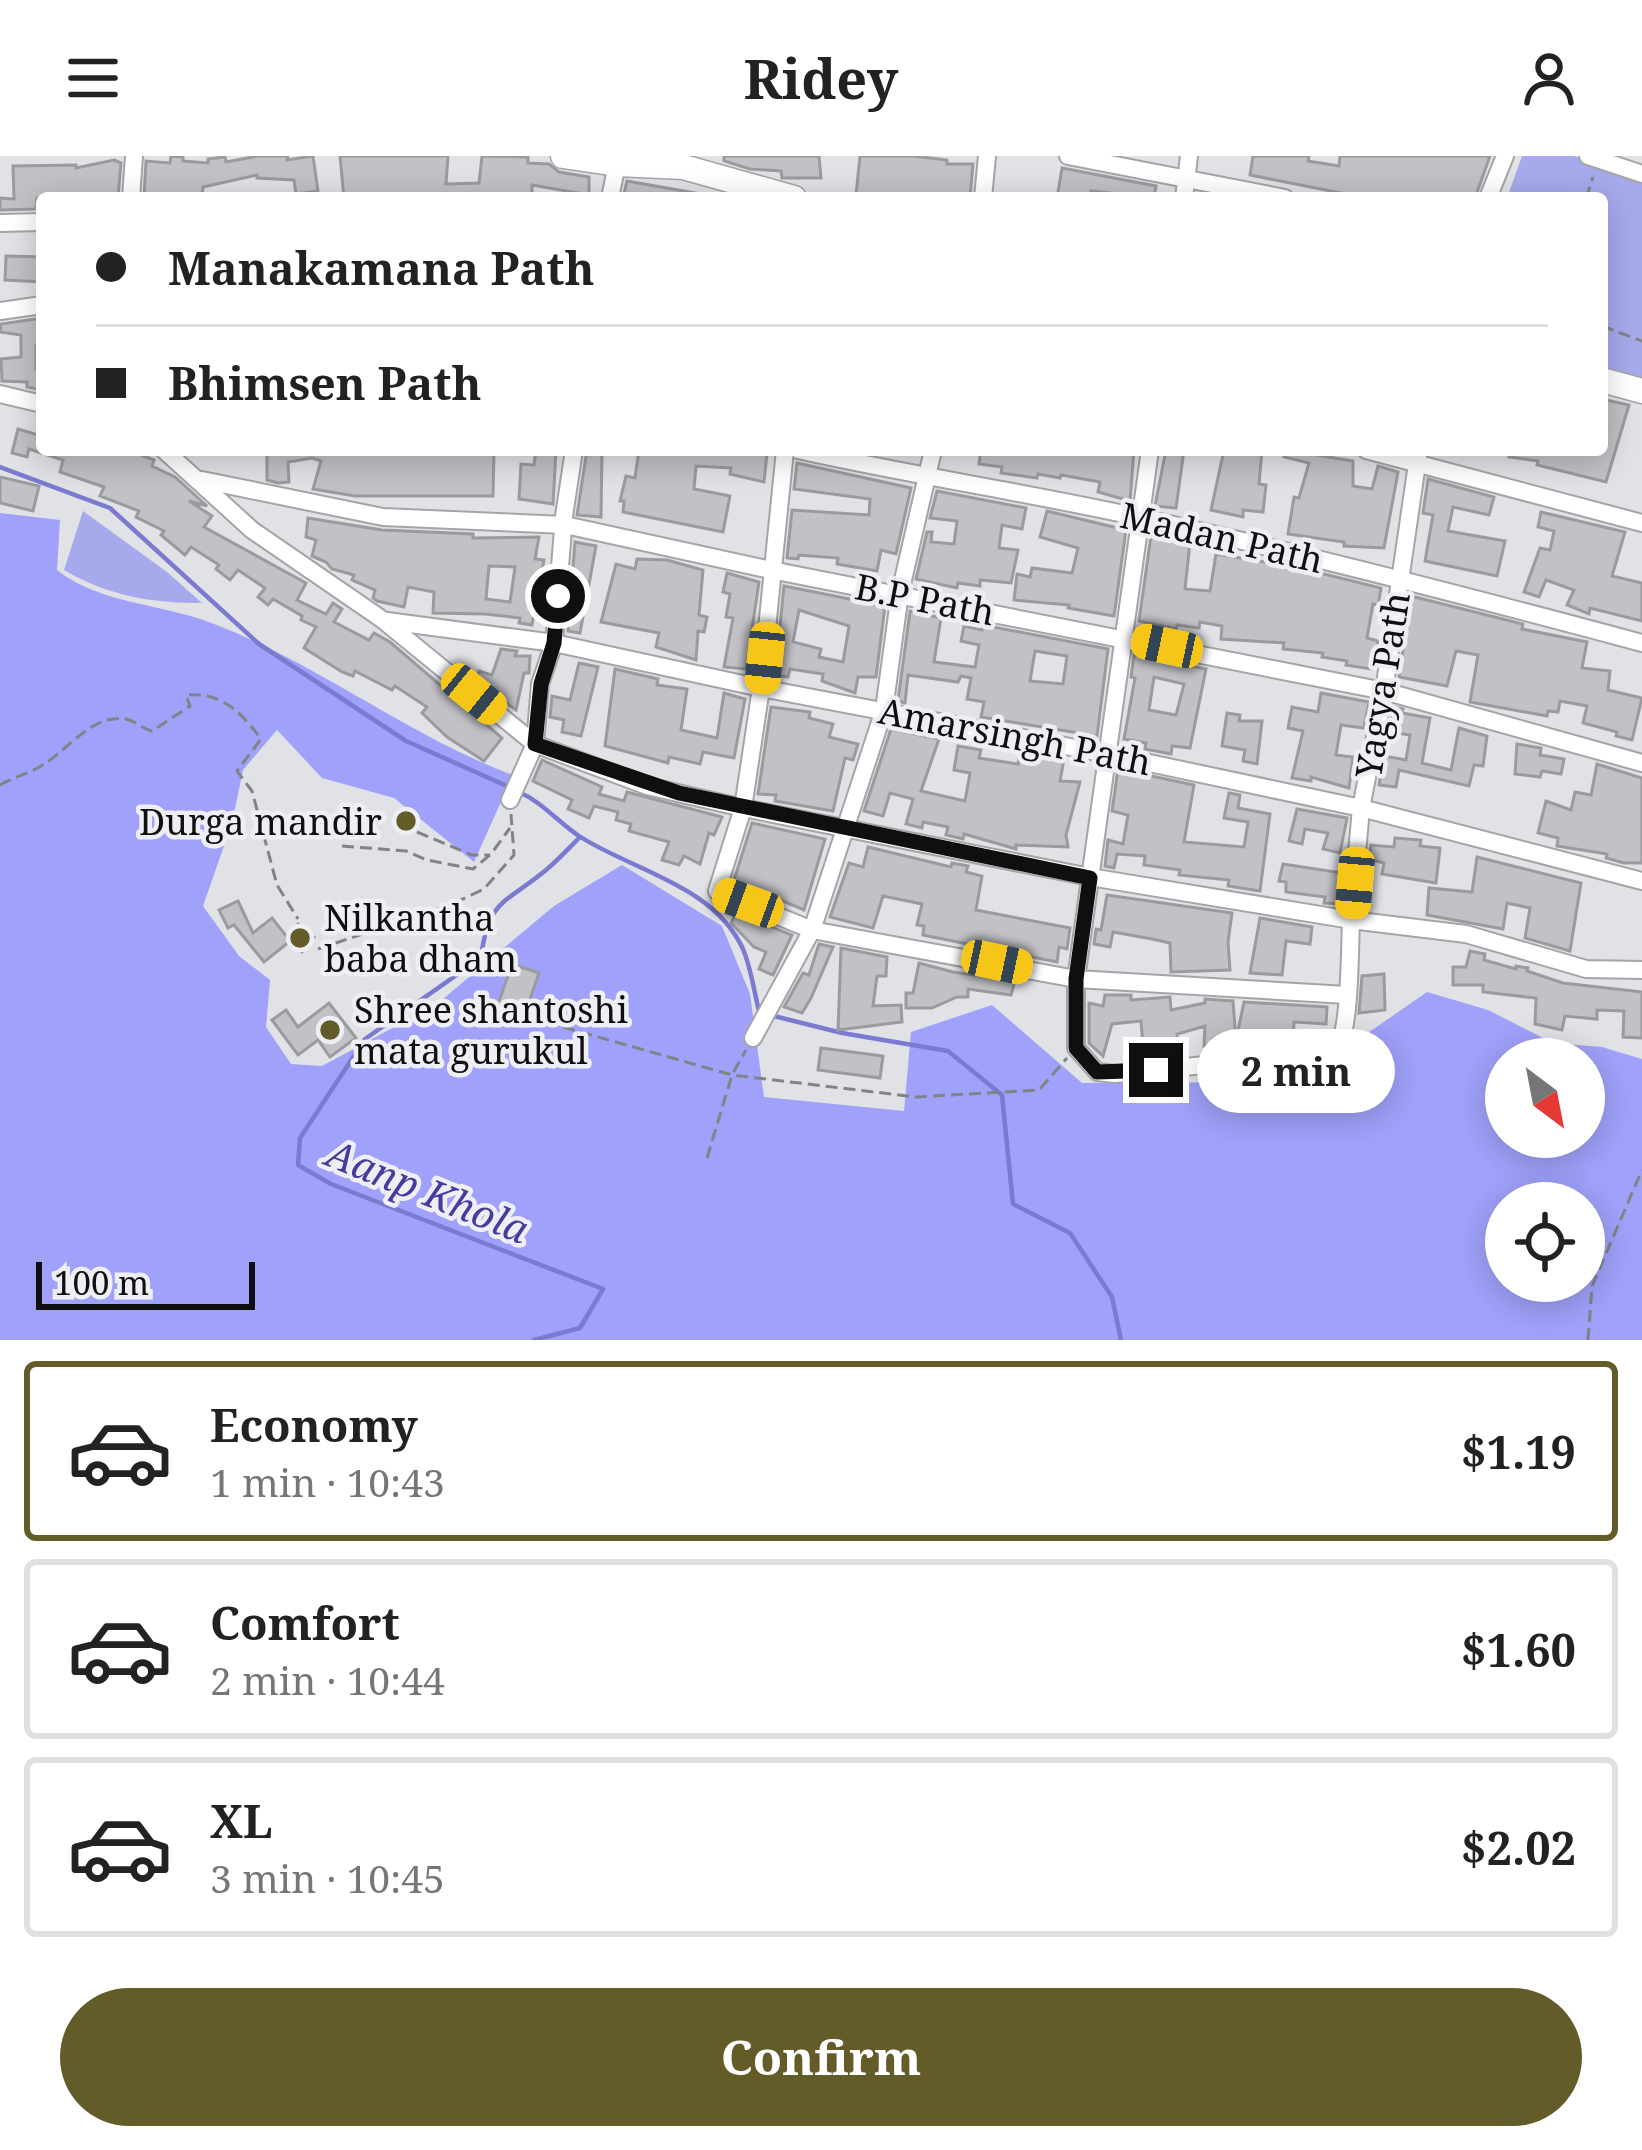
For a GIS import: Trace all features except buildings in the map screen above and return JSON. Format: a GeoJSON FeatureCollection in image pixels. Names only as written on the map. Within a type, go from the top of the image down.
{"type":"FeatureCollection","features":[{"type":"Feature","properties":{"kind":"street"},"geometry":{"type":"LineString","coordinates":[[131,192],[134,156]]}},
{"type":"Feature","properties":{"kind":"street"},"geometry":{"type":"LineString","coordinates":[[563,156],[616,164],[694,162],[777,192]]}},
{"type":"Feature","properties":{"kind":"street"},"geometry":{"type":"LineString","coordinates":[[984,192],[987,156]]}},
{"type":"Feature","properties":{"kind":"street"},"geometry":{"type":"LineString","coordinates":[[1068,156],[1255,192]]}},
{"type":"Feature","properties":{"kind":"street"},"geometry":{"type":"LineString","coordinates":[[1185,192],[1190,156]]}},
{"type":"Feature","properties":{"kind":"street"},"geometry":{"type":"LineString","coordinates":[[1490,192],[1505,156]]}},
{"type":"Feature","properties":{"kind":"street"},"geometry":{"type":"LineString","coordinates":[[1588,156],[1642,174]]}},
{"type":"Feature","properties":{"kind":"street"},"geometry":{"type":"LineString","coordinates":[[611,192],[616,164]]}},
{"type":"Feature","properties":{"kind":"street"},"geometry":{"type":"LineString","coordinates":[[0,223],[36,222]]}},
{"type":"Feature","properties":{"kind":"street"},"geometry":{"type":"LineString","coordinates":[[0,311],[36,306]]}},
{"type":"Feature","properties":{"kind":"street"},"geometry":{"type":"LineString","coordinates":[[1608,382],[1642,391]]}},
{"type":"Feature","properties":{"kind":"street"},"geometry":{"type":"LineString","coordinates":[[0,394],[36,403]]}},
{"type":"Feature","properties":{"kind":"street"},"geometry":{"type":"LineString","coordinates":[[173,456],[252,530],[383,620],[535,744],[647,785],[1090,878],[1466,934],[1586,969],[1642,970]]}},
{"type":"Feature","properties":{"kind":"street"},"geometry":{"type":"LineString","coordinates":[[510,800],[535,744],[541,684],[554,643],[573,456]]}},
{"type":"Feature","properties":{"kind":"street"},"geometry":{"type":"LineString","coordinates":[[784,456],[761,688],[742,808],[717,891],[812,930],[1076,979],[1347,995]]}},
{"type":"Feature","properties":{"kind":"street","name":"Madan Path"},"geometry":{"type":"LineString","coordinates":[[824,456],[1141,518],[1399,578],[1642,644]]}},
{"type":"Feature","properties":{"kind":"street"},"geometry":{"type":"LineString","coordinates":[[753,1038],[812,930],[884,710],[900,593],[932,456]]}},
{"type":"Feature","properties":{"kind":"street"},"geometry":{"type":"LineString","coordinates":[[1076,1048],[1076,979],[1149,456]]}},
{"type":"Feature","properties":{"kind":"street","name":"Yagya Path"},"geometry":{"type":"LineString","coordinates":[[1076,1048],[1097,1072],[1114,1074],[1324,1053],[1341,1041],[1361,808],[1384,691],[1418,456]]}},
{"type":"Feature","properties":{"kind":"street"},"geometry":{"type":"LineString","coordinates":[[1421,456],[1642,523]]}},
{"type":"Feature","properties":{"kind":"street","name":"B.P Path"},"geometry":{"type":"LineString","coordinates":[[201,480],[383,517],[565,525],[1384,691],[1642,763]]}},
{"type":"Feature","properties":{"kind":"street","name":"Amarsingh Path"},"geometry":{"type":"LineString","coordinates":[[383,620],[554,643],[1108,754],[1361,808],[1642,881]]}},
{"type":"Feature","properties":{"kind":"path"},"geometry":{"type":"LineString","coordinates":[[1608,328],[1642,341]]}},
{"type":"Feature","properties":{"kind":"path"},"geometry":{"type":"LineString","coordinates":[[0,784],[38,768],[70,747],[85,729],[127,719],[152,731],[190,706],[185,695],[204,693],[237,708],[261,739],[237,771],[252,791],[277,885],[298,919]]}},
{"type":"Feature","properties":{"kind":"path"},"geometry":{"type":"LineString","coordinates":[[318,949],[484,889],[514,855],[510,800]]}},
{"type":"Feature","properties":{"kind":"path"},"geometry":{"type":"LineString","coordinates":[[342,846],[406,851],[473,869],[512,827]]}},
{"type":"Feature","properties":{"kind":"path"},"geometry":{"type":"LineString","coordinates":[[417,832],[472,855],[491,854]]}},
{"type":"Feature","properties":{"kind":"path"},"geometry":{"type":"LineString","coordinates":[[563,1027],[732,1075],[916,1097],[1039,1090],[1076,1048]]}},
{"type":"Feature","properties":{"kind":"path"},"geometry":{"type":"LineString","coordinates":[[707,1158],[732,1075],[753,1038]]}},
{"type":"Feature","properties":{"kind":"path"},"geometry":{"type":"LineString","coordinates":[[1588,1340],[1592,1286],[1642,1170]]}},
{"type":"Feature","properties":{"kind":"shaded area"},"geometry":{"type":"Polygon","coordinates":[[[1522,156],[1574,156],[1642,179],[1642,378],[1608,368],[1608,192],[1509,192],[1522,156]]]}},
{"type":"Feature","properties":{"kind":"shaded area"},"geometry":{"type":"Polygon","coordinates":[[[83,511],[202,603],[130,596],[64,570],[83,511]]]}},
{"type":"Feature","properties":{"kind":"shaded area"},"geometry":{"type":"Polygon","coordinates":[[[0,513],[60,520],[57,570],[75,582],[253,640],[437,741],[513,775],[474,862],[394,798],[322,778],[277,730],[243,770],[232,823],[203,906],[239,956],[270,980],[266,1027],[291,1064],[322,1066],[437,1004],[554,906],[622,865],[722,926],[750,994],[764,1097],[904,1111],[911,1032],[992,1005],[1082,1083],[1297,1082],[1427,992],[1488,1010],[1543,1038],[1485,1038],[1485,1158],[1605,1158],[1605,1048],[1642,1059],[1642,1340],[0,1340],[0,513]]]}},
{"type":"Feature","properties":{"kind":"waterway"},"geometry":{"type":"LineString","coordinates":[[0,467],[110,508],[259,644],[406,741],[509,787]]}},
{"type":"Feature","properties":{"kind":"waterway"},"geometry":{"type":"LineString","coordinates":[[519,792],[579,836],[693,894],[713,909],[743,949],[759,1011]]}},
{"type":"Feature","properties":{"kind":"waterway","name":"Aanp Khola"},"geometry":{"type":"LineString","coordinates":[[534,1340],[580,1328],[603,1289],[331,1184],[298,1165],[300,1138],[365,1039],[481,958],[494,913],[580,837]]}},
{"type":"Feature","properties":{"kind":"waterway"},"geometry":{"type":"LineString","coordinates":[[770,1015],[948,1051],[1002,1095],[1013,1204],[1070,1233],[1112,1297],[1121,1340]]}},
{"type":"Feature","properties":{"kind":"place","name":"Durga mandir"},"geometry":{"type":"Point","coordinates":[406,821]}},
{"type":"Feature","properties":{"kind":"place","name":"Nilkantha baba dham"},"geometry":{"type":"Point","coordinates":[300,938]}},
{"type":"Feature","properties":{"kind":"place","name":"Shree shantoshi mata gurukul"},"geometry":{"type":"Point","coordinates":[330,1030]}},
{"type":"Feature","properties":{"kind":"route"},"geometry":{"type":"LineString","coordinates":[[558,596],[535,744],[679,793],[1090,878],[1076,979],[1076,1048],[1097,1072],[1156,1070]]}}]}
